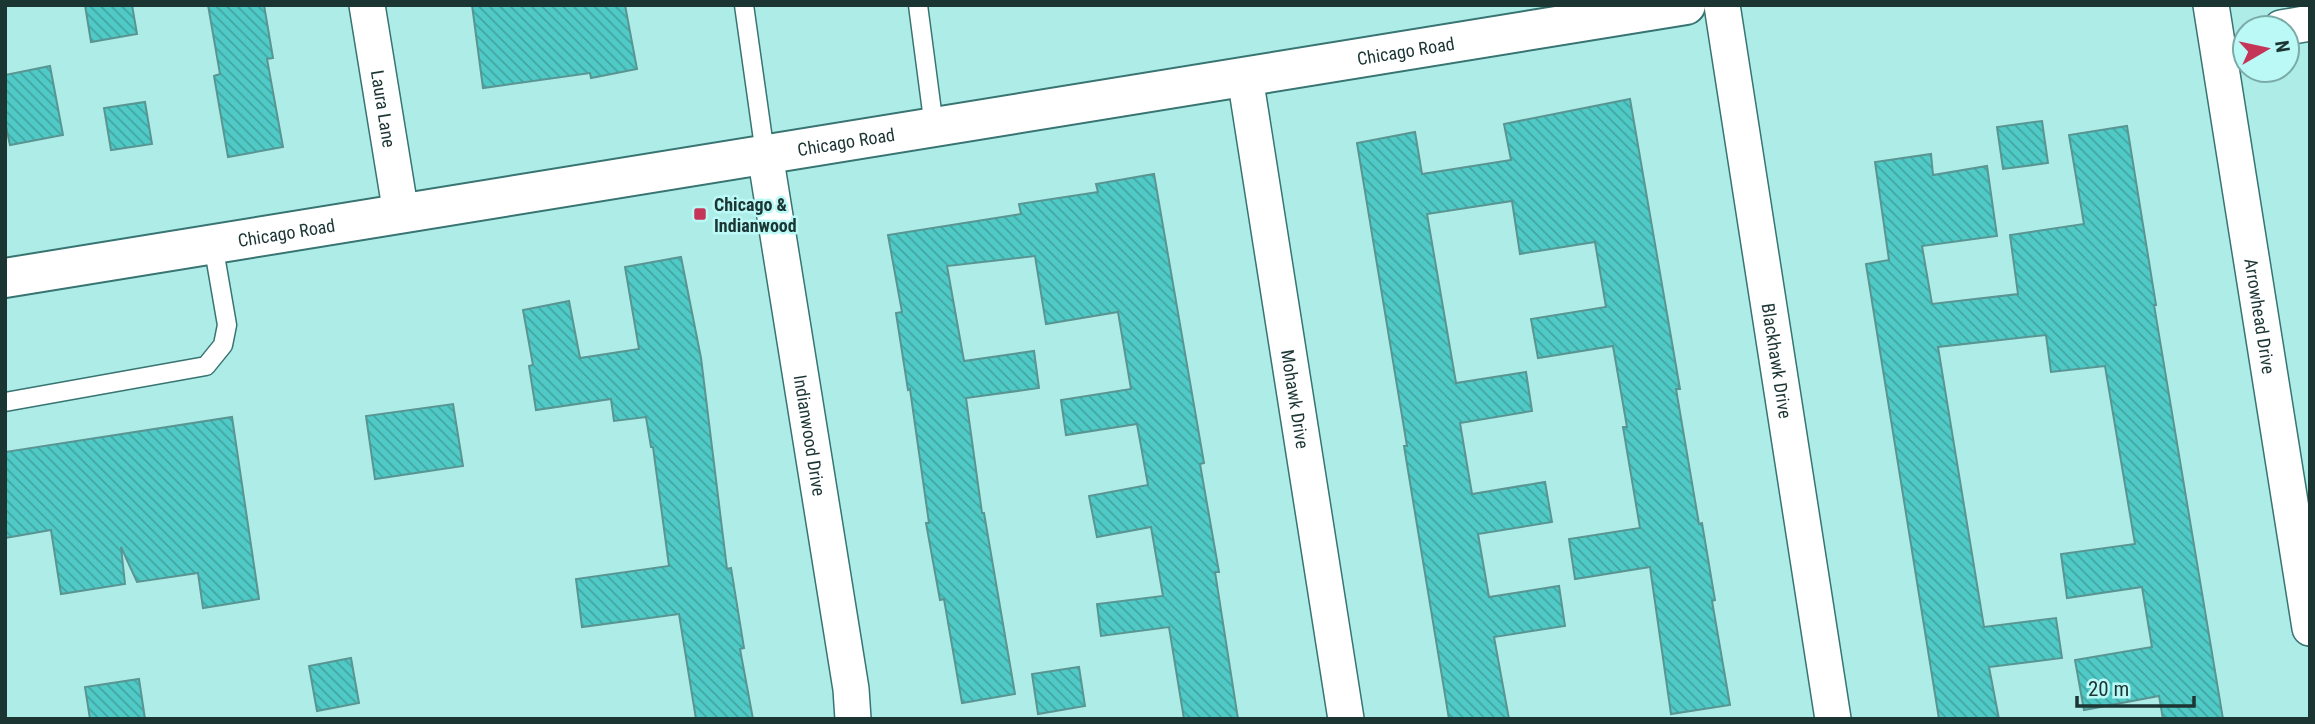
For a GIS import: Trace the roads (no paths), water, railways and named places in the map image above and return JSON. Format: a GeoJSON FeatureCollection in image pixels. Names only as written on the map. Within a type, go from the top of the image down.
{"type":"FeatureCollection","features":[{"type":"Feature","properties":{"kind":"street","name":"Laura Lane"},"geometry":{"type":"LineString","coordinates":[[367,5],[401,214]]}},
{"type":"Feature","properties":{"kind":"street","name":"Chicago Road"},"geometry":{"type":"LineString","coordinates":[[5,278],[1686,5]]}},
{"type":"Feature","properties":{"kind":"street","name":"Blackhawk Drive"},"geometry":{"type":"LineString","coordinates":[[1722,5],[1833,719]]}},
{"type":"Feature","properties":{"kind":"street","name":"Arrowhead Drive"},"geometry":{"type":"LineString","coordinates":[[2224,26],[2310,628]]}},
{"type":"Feature","properties":{"kind":"street","name":"Mohawk Drive"},"geometry":{"type":"LineString","coordinates":[[1245,77],[1346,719]]}},
{"type":"Feature","properties":{"kind":"street","name":"Indianwood Drive"},"geometry":{"type":"LineString","coordinates":[[765,154],[849,675],[853,719]]}},
{"type":"Feature","properties":{"kind":"lane"},"geometry":{"type":"LineString","coordinates":[[744,5],[765,154]]}},
{"type":"Feature","properties":{"kind":"lane"},"geometry":{"type":"LineString","coordinates":[[918,5],[934,127]]}},
{"type":"Feature","properties":{"kind":"lane"},"geometry":{"type":"LineString","coordinates":[[5,402],[206,366],[223,345],[227,326],[213,244]]}},
{"type":"Feature","properties":{"kind":"place","name":"Chicago & Indianwood"},"geometry":{"type":"Point","coordinates":[700,214]}}]}
